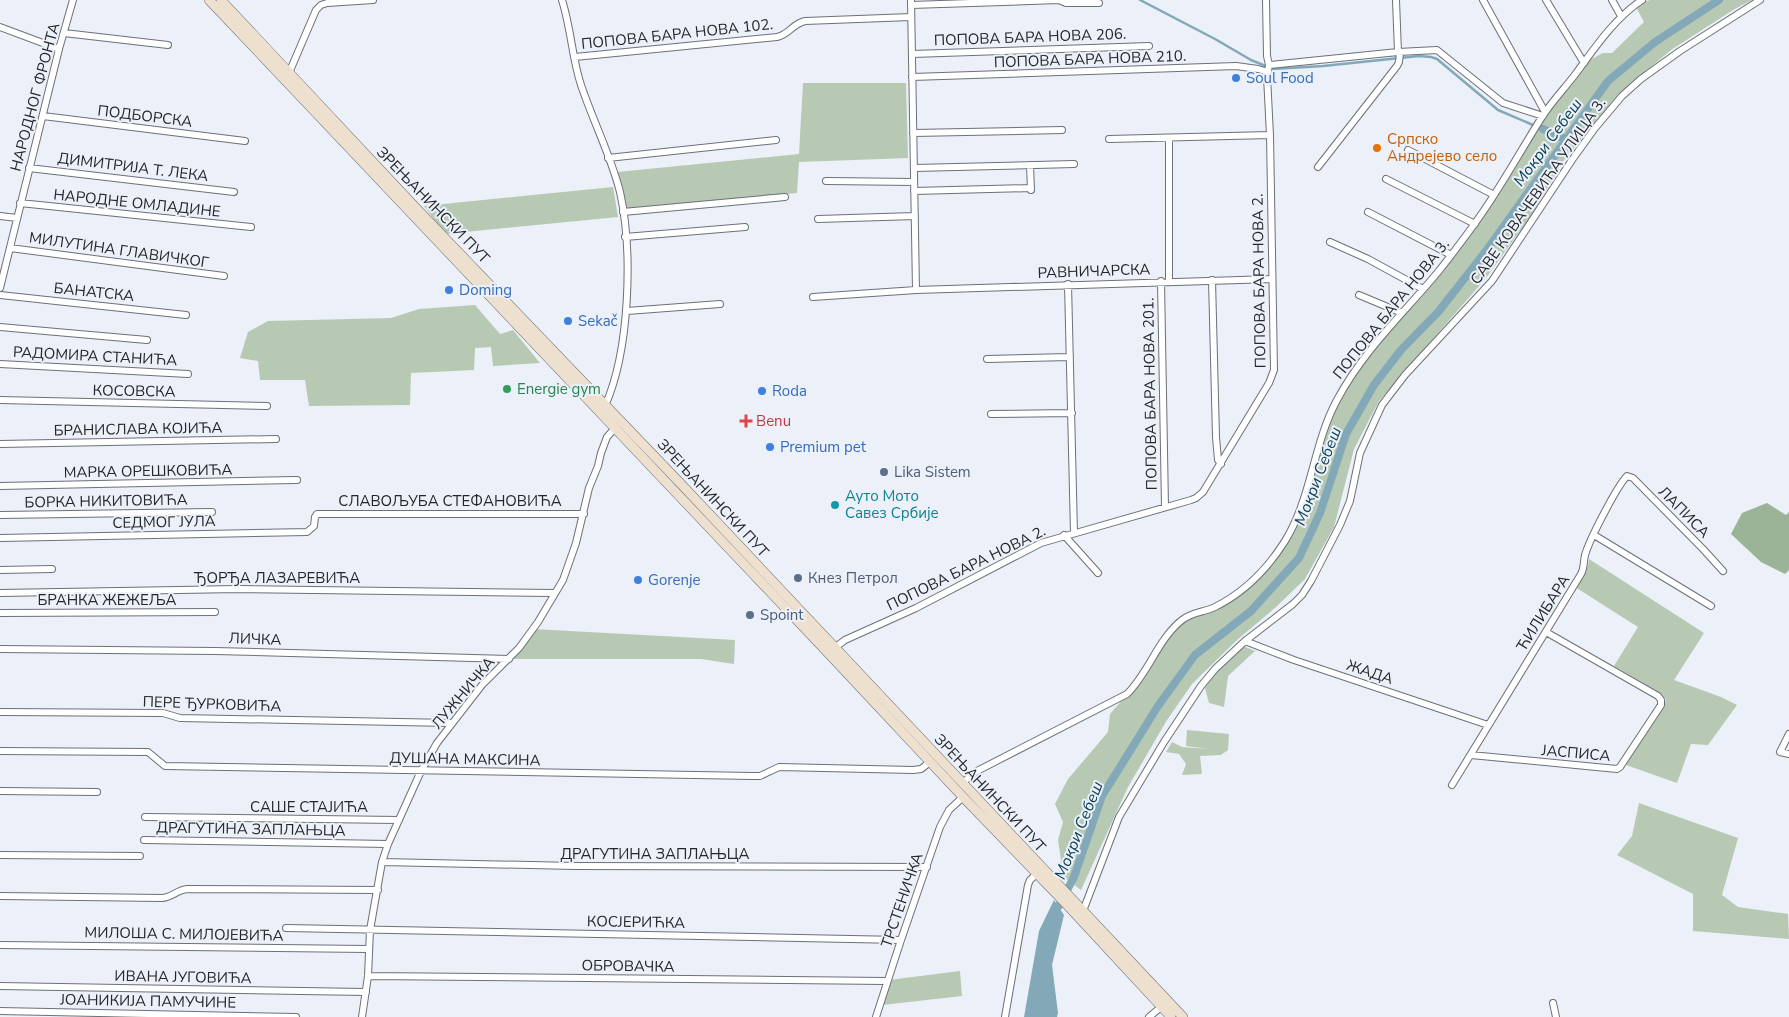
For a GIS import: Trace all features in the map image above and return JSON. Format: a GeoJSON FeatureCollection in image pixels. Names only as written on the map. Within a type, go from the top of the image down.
{"type":"FeatureCollection","features":[{"type":"Feature","properties":{"kind":"main road","name":"ЗРЕЊАНИНСКИ ПУТ"},"geometry":{"type":"LineString","coordinates":[[209,0],[614,428],[962,783],[1039,871]]}},
{"type":"Feature","properties":{"kind":"main road","name":"ЗРЕЊАНИНСКИ ПУТ"},"geometry":{"type":"LineString","coordinates":[[221,0],[688,492],[930,762],[1070,902],[1171,1017]]}},
{"type":"Feature","properties":{"kind":"main road","name":"ЗРЕЊАНИНСКИ ПУТ"},"geometry":{"type":"LineString","coordinates":[[1070,902],[1083,910],[1183,1017]]}},
{"type":"Feature","properties":{"kind":"street","name":"НАРОДНОГ ФРОНТА"},"geometry":{"type":"LineString","coordinates":[[0,288],[59,49],[73,0]]}},
{"type":"Feature","properties":{"kind":"street"},"geometry":{"type":"LineString","coordinates":[[289,73],[316,10],[320,5],[373,0]]}},
{"type":"Feature","properties":{"kind":"street"},"geometry":{"type":"LineString","coordinates":[[562,0],[580,84],[618,187],[623,212],[628,282],[627,311],[617,371],[612,392],[605,406]]}},
{"type":"Feature","properties":{"kind":"street"},"geometry":{"type":"LineString","coordinates":[[916,290],[911,2],[1059,0],[1066,3],[1099,4]]}},
{"type":"Feature","properties":{"kind":"street","name":"ПОПОВА БАРА НОВА 2."},"geometry":{"type":"LineString","coordinates":[[832,651],[845,640],[916,608],[1031,548],[1064,535],[1191,500],[1200,495],[1221,464],[1273,376],[1266,0]]}},
{"type":"Feature","properties":{"kind":"street"},"geometry":{"type":"LineString","coordinates":[[1318,167],[1400,62],[1396,0]]}},
{"type":"Feature","properties":{"kind":"street"},"geometry":{"type":"LineString","coordinates":[[1483,0],[1544,114]]}},
{"type":"Feature","properties":{"kind":"street"},"geometry":{"type":"LineString","coordinates":[[1546,0],[1584,63]]}},
{"type":"Feature","properties":{"kind":"street"},"geometry":{"type":"LineString","coordinates":[[1612,0],[1622,16]]}},
{"type":"Feature","properties":{"kind":"street","name":"ПОПОВА БАРА НОВА 3."},"geometry":{"type":"LineString","coordinates":[[962,783],[977,771],[1127,694],[1139,681],[1162,644],[1182,620],[1216,606],[1259,576],[1283,544],[1296,522],[1313,473],[1324,428],[1336,402],[1355,370],[1475,224],[1544,114],[1622,16],[1642,0]]}},
{"type":"Feature","properties":{"kind":"street","name":"САВЕ КОВАЧЕВИЋА УЛИЦА 3."},"geometry":{"type":"LineString","coordinates":[[1083,910],[1119,817],[1152,761],[1208,676],[1245,641],[1286,611],[1302,595],[1340,525],[1350,501],[1360,453],[1382,405],[1405,375],[1492,281],[1595,128],[1622,96],[1641,79],[1680,51],[1760,0]]}},
{"type":"Feature","properties":{"kind":"street","name":"ПОПОВА БАРА НОВА 102."},"geometry":{"type":"LineString","coordinates":[[575,56],[782,36],[798,23],[816,20],[911,17]]}},
{"type":"Feature","properties":{"kind":"street"},"geometry":{"type":"LineString","coordinates":[[0,27],[59,49]]}},
{"type":"Feature","properties":{"kind":"street"},"geometry":{"type":"LineString","coordinates":[[64,33],[168,45]]}},
{"type":"Feature","properties":{"kind":"street","name":"ПОПОВА БАРА НОВА 206."},"geometry":{"type":"LineString","coordinates":[[912,54],[1149,46]]}},
{"type":"Feature","properties":{"kind":"street","name":"ПОПОВА БАРА НОВА 210."},"geometry":{"type":"LineString","coordinates":[[912,77],[1236,66],[1268,69],[1437,50],[1503,103],[1544,114]]}},
{"type":"Feature","properties":{"kind":"street","name":"ПОДБОРСКА"},"geometry":{"type":"LineString","coordinates":[[43,116],[245,141]]}},
{"type":"Feature","properties":{"kind":"street"},"geometry":{"type":"LineString","coordinates":[[913,133],[1062,130]]}},
{"type":"Feature","properties":{"kind":"street"},"geometry":{"type":"LineString","coordinates":[[1109,139],[1270,136]]}},
{"type":"Feature","properties":{"kind":"street"},"geometry":{"type":"LineString","coordinates":[[1169,138],[1169,281]]}},
{"type":"Feature","properties":{"kind":"street"},"geometry":{"type":"LineString","coordinates":[[608,158],[776,140]]}},
{"type":"Feature","properties":{"kind":"street"},"geometry":{"type":"LineString","coordinates":[[1408,150],[1494,195]]}},
{"type":"Feature","properties":{"kind":"street"},"geometry":{"type":"LineString","coordinates":[[914,168],[1074,164]]}},
{"type":"Feature","properties":{"kind":"street"},"geometry":{"type":"LineString","coordinates":[[914,191],[1031,189],[1030,166]]}},
{"type":"Feature","properties":{"kind":"street","name":"ДИМИТРИЈА Т. ЛЕКА"},"geometry":{"type":"LineString","coordinates":[[29,168],[234,192]]}},
{"type":"Feature","properties":{"kind":"street"},"geometry":{"type":"LineString","coordinates":[[1386,179],[1475,224]]}},
{"type":"Feature","properties":{"kind":"street"},"geometry":{"type":"LineString","coordinates":[[826,181],[914,182]]}},
{"type":"Feature","properties":{"kind":"street"},"geometry":{"type":"LineString","coordinates":[[623,212],[785,197]]}},
{"type":"Feature","properties":{"kind":"street","name":"НАРОДНЕ ОМЛАДИНЕ"},"geometry":{"type":"LineString","coordinates":[[20,203],[251,227]]}},
{"type":"Feature","properties":{"kind":"street"},"geometry":{"type":"LineString","coordinates":[[1368,212],[1451,255]]}},
{"type":"Feature","properties":{"kind":"street"},"geometry":{"type":"LineString","coordinates":[[0,216],[17,218]]}},
{"type":"Feature","properties":{"kind":"street"},"geometry":{"type":"LineString","coordinates":[[818,218],[915,216]]}},
{"type":"Feature","properties":{"kind":"street"},"geometry":{"type":"LineString","coordinates":[[625,237],[745,227]]}},
{"type":"Feature","properties":{"kind":"street"},"geometry":{"type":"LineString","coordinates":[[1330,242],[1368,259],[1423,289]]}},
{"type":"Feature","properties":{"kind":"street","name":"МИЛУТИНА ГЛАВИЧКОГ"},"geometry":{"type":"LineString","coordinates":[[10,248],[224,276]]}},
{"type":"Feature","properties":{"kind":"street","name":"РАВНИЧАРСКА"},"geometry":{"type":"LineString","coordinates":[[813,298],[916,290],[1272,278]]}},
{"type":"Feature","properties":{"kind":"street"},"geometry":{"type":"LineString","coordinates":[[1212,280],[1216,437],[1218,460],[1221,464]]}},
{"type":"Feature","properties":{"kind":"street","name":"ПОПОВА БАРА НОВА 201."},"geometry":{"type":"LineString","coordinates":[[1161,281],[1165,507]]}},
{"type":"Feature","properties":{"kind":"street"},"geometry":{"type":"LineString","coordinates":[[1068,284],[1074,533]]}},
{"type":"Feature","properties":{"kind":"street","name":"БАНАТСКА"},"geometry":{"type":"LineString","coordinates":[[0,295],[186,315]]}},
{"type":"Feature","properties":{"kind":"street"},"geometry":{"type":"LineString","coordinates":[[1359,295],[1402,313]]}},
{"type":"Feature","properties":{"kind":"street"},"geometry":{"type":"LineString","coordinates":[[627,311],[720,304]]}},
{"type":"Feature","properties":{"kind":"street"},"geometry":{"type":"LineString","coordinates":[[0,327],[147,340]]}},
{"type":"Feature","properties":{"kind":"street"},"geometry":{"type":"LineString","coordinates":[[987,359],[1070,357]]}},
{"type":"Feature","properties":{"kind":"street","name":"РАДОМИРА СТАНИЋА"},"geometry":{"type":"LineString","coordinates":[[0,364],[188,374]]}},
{"type":"Feature","properties":{"kind":"street","name":"КОСОВСКА"},"geometry":{"type":"LineString","coordinates":[[0,400],[267,406]]}},
{"type":"Feature","properties":{"kind":"street"},"geometry":{"type":"LineString","coordinates":[[991,414],[1072,413]]}},
{"type":"Feature","properties":{"kind":"street","name":"ЛУЖНИЧКА"},"geometry":{"type":"LineString","coordinates":[[362,1017],[368,976],[370,930],[382,862],[388,844],[421,771],[437,743],[482,685],[515,653],[533,629],[555,593],[570,562],[584,514],[589,488],[604,444],[614,428]]}},
{"type":"Feature","properties":{"kind":"street","name":"БРАНИСЛАВА КОЈИЋА"},"geometry":{"type":"LineString","coordinates":[[0,444],[276,439]]}},
{"type":"Feature","properties":{"kind":"street","name":"ЛАПИСА"},"geometry":{"type":"LineString","coordinates":[[1624,479],[1628,476],[1633,478],[1723,571]]}},
{"type":"Feature","properties":{"kind":"street","name":"ЋИЛИБАРА"},"geometry":{"type":"LineString","coordinates":[[1470,755],[1584,568],[1585,556],[1594,535],[1624,479]]}},
{"type":"Feature","properties":{"kind":"street","name":"МАРКА ОРЕШКОВИЋА"},"geometry":{"type":"LineString","coordinates":[[0,486],[297,480]]}},
{"type":"Feature","properties":{"kind":"street","name":"БОРКА НИКИТОВИЋА"},"geometry":{"type":"LineString","coordinates":[[0,515],[212,512]]}},
{"type":"Feature","properties":{"kind":"street","name":"СЛАВОЉУБА СТЕФАНОВИЋА"},"geometry":{"type":"LineString","coordinates":[[317,514],[584,514]]}},
{"type":"Feature","properties":{"kind":"street","name":"СЕДМОГ ЈУЛА"},"geometry":{"type":"LineString","coordinates":[[0,538],[307,532],[314,526],[317,514]]}},
{"type":"Feature","properties":{"kind":"street"},"geometry":{"type":"LineString","coordinates":[[1064,535],[1098,573]]}},
{"type":"Feature","properties":{"kind":"street"},"geometry":{"type":"LineString","coordinates":[[1594,535],[1711,606]]}},
{"type":"Feature","properties":{"kind":"street"},"geometry":{"type":"LineString","coordinates":[[0,570],[52,569]]}},
{"type":"Feature","properties":{"kind":"street","name":"ЂОРЂА ЛАЗАРЕВИЋА"},"geometry":{"type":"LineString","coordinates":[[0,593],[238,589],[555,593]]}},
{"type":"Feature","properties":{"kind":"street","name":"БРАНКА ЖЕЖЕЉА"},"geometry":{"type":"LineString","coordinates":[[0,613],[214,612]]}},
{"type":"Feature","properties":{"kind":"street","name":"ЈАСПИСА"},"geometry":{"type":"LineString","coordinates":[[1470,755],[1618,768],[1661,705],[1661,700],[1658,696],[1546,632]]}},
{"type":"Feature","properties":{"kind":"street","name":"ЖАДА"},"geometry":{"type":"LineString","coordinates":[[1245,641],[1294,660],[1488,725]]}},
{"type":"Feature","properties":{"kind":"street","name":"ЛИЧКА"},"geometry":{"type":"LineString","coordinates":[[0,648],[215,651],[509,659]]}},
{"type":"Feature","properties":{"kind":"street","name":"ПЕРЕ ЂУРКОВИЋА"},"geometry":{"type":"LineString","coordinates":[[0,712],[163,713],[180,718],[452,722]]}},
{"type":"Feature","properties":{"kind":"street"},"geometry":{"type":"LineString","coordinates":[[1789,734],[1780,752],[1789,754]]}},
{"type":"Feature","properties":{"kind":"street","name":"ДУШАНА МАКСИНА"},"geometry":{"type":"LineString","coordinates":[[0,751],[148,752],[165,766],[758,776],[779,767],[913,770],[923,768],[930,762]]}},
{"type":"Feature","properties":{"kind":"street"},"geometry":{"type":"LineString","coordinates":[[1452,785],[1470,755]]}},
{"type":"Feature","properties":{"kind":"street"},"geometry":{"type":"LineString","coordinates":[[0,791],[97,792]]}},
{"type":"Feature","properties":{"kind":"street","name":"ТРСТЕНИЧКА"},"geometry":{"type":"LineString","coordinates":[[876,1017],[940,827],[946,814],[963,797]]}},
{"type":"Feature","properties":{"kind":"street","name":"САШЕ СТАЈИЋА"},"geometry":{"type":"LineString","coordinates":[[145,817],[399,820]]}},
{"type":"Feature","properties":{"kind":"street","name":"ДРАГУТИНА ЗАПЛАЊЦА"},"geometry":{"type":"LineString","coordinates":[[144,840],[388,844]]}},
{"type":"Feature","properties":{"kind":"street"},"geometry":{"type":"LineString","coordinates":[[0,855],[140,856]]}},
{"type":"Feature","properties":{"kind":"street","name":"ДРАГУТИНА ЗАПЛАЊЦА"},"geometry":{"type":"LineString","coordinates":[[382,862],[576,866],[927,867]]}},
{"type":"Feature","properties":{"kind":"street"},"geometry":{"type":"LineString","coordinates":[[1005,1017],[1028,885],[1039,871]]}},
{"type":"Feature","properties":{"kind":"street"},"geometry":{"type":"LineString","coordinates":[[0,896],[162,898],[170,897],[178,891],[186,889],[378,890]]}},
{"type":"Feature","properties":{"kind":"street","name":"КОСЈЕРИЋКА"},"geometry":{"type":"LineString","coordinates":[[286,928],[901,940]]}},
{"type":"Feature","properties":{"kind":"street","name":"МИЛОША С. МИЛОЈЕВИЋА"},"geometry":{"type":"LineString","coordinates":[[0,945],[369,949]]}},
{"type":"Feature","properties":{"kind":"street","name":"ОБРОВАЧКА"},"geometry":{"type":"LineString","coordinates":[[368,976],[887,981]]}},
{"type":"Feature","properties":{"kind":"street","name":"ИВАНА ЈУГОВИЋА"},"geometry":{"type":"LineString","coordinates":[[0,986],[366,992]]}},
{"type":"Feature","properties":{"kind":"street"},"geometry":{"type":"LineString","coordinates":[[1553,1002],[1556,1017]]}},
{"type":"Feature","properties":{"kind":"street"},"geometry":{"type":"LineString","coordinates":[[1152,1016],[1161,1007]]}},
{"type":"Feature","properties":{"kind":"street","name":"ЈОАНИКИЈА ПАМУЧИНЕ"},"geometry":{"type":"LineString","coordinates":[[0,1011],[296,1017]]}},
{"type":"Feature","properties":{"kind":"green space"},"geometry":{"type":"Polygon","coordinates":[[[1650,0],[1752,0],[1671,50],[1619,94],[1566,157],[1530,217],[1486,278],[1379,401],[1354,449],[1334,527],[1305,579],[1237,640],[1192,684],[1167,720],[1128,787],[1081,890],[1058,873],[1061,860],[1058,840],[1063,822],[1055,804],[1068,779],[1108,732],[1110,714],[1139,681],[1162,644],[1182,620],[1206,610],[1259,576],[1296,521],[1324,428],[1345,385],[1475,224],[1543,116],[1584,63],[1603,53],[1612,53],[1644,22],[1635,5],[1650,0]]]}},
{"type":"Feature","properties":{"kind":"green space"},"geometry":{"type":"Polygon","coordinates":[[[803,83],[906,83],[908,158],[799,162],[797,193],[625,209],[617,172],[799,154],[803,83]]]}},
{"type":"Feature","properties":{"kind":"green space"},"geometry":{"type":"Polygon","coordinates":[[[613,187],[618,217],[445,234],[424,206],[613,187]]]}},
{"type":"Feature","properties":{"kind":"green space"},"geometry":{"type":"Polygon","coordinates":[[[475,305],[500,334],[513,330],[540,363],[493,366],[491,347],[475,348],[474,370],[411,373],[410,405],[309,406],[305,380],[260,380],[258,361],[240,358],[248,332],[268,321],[391,318],[419,309],[475,305]]]}},
{"type":"Feature","properties":{"kind":"green space"},"geometry":{"type":"Polygon","coordinates":[[[1767,503],[1786,515],[1789,512],[1789,570],[1785,574],[1761,562],[1731,534],[1742,513],[1767,503]]]}},
{"type":"Feature","properties":{"kind":"green space"},"geometry":{"type":"Polygon","coordinates":[[[1589,559],[1704,633],[1674,680],[1721,697],[1737,705],[1708,745],[1691,744],[1677,783],[1626,765],[1661,711],[1666,700],[1662,694],[1614,666],[1638,627],[1575,587],[1588,566],[1589,559]]]}},
{"type":"Feature","properties":{"kind":"green space"},"geometry":{"type":"Polygon","coordinates":[[[533,629],[735,640],[734,664],[701,659],[509,659],[533,629]]]}},
{"type":"Feature","properties":{"kind":"green space"},"geometry":{"type":"Polygon","coordinates":[[[1243,646],[1255,651],[1228,676],[1224,707],[1209,703],[1205,688],[1214,674],[1243,646]]]}},
{"type":"Feature","properties":{"kind":"green space"},"geometry":{"type":"Polygon","coordinates":[[[1187,730],[1229,734],[1228,750],[1221,755],[1200,756],[1202,774],[1182,775],[1186,764],[1179,754],[1166,752],[1172,742],[1182,747],[1208,749],[1186,746],[1187,730]]]}},
{"type":"Feature","properties":{"kind":"green space"},"geometry":{"type":"Polygon","coordinates":[[[1639,803],[1738,838],[1722,895],[1738,907],[1788,914],[1789,939],[1693,931],[1693,894],[1617,855],[1632,836],[1639,803]]]}},
{"type":"Feature","properties":{"kind":"green space"},"geometry":{"type":"Polygon","coordinates":[[[960,971],[962,996],[882,1005],[889,980],[960,971]]]}},
{"type":"Feature","properties":{"kind":"water"},"geometry":{"type":"Polygon","coordinates":[[[1054,900],[1064,915],[1052,965],[1057,1017],[1024,1017],[1039,931],[1054,900]]]}},
{"type":"Feature","properties":{"kind":"waterway"},"geometry":{"type":"LineString","coordinates":[[1140,0],[1251,60],[1273,69],[1419,56],[1431,57],[1437,59],[1498,110],[1533,125]]}},
{"type":"Feature","properties":{"kind":"waterway","name":"Мокри Себеш"},"geometry":{"type":"LineString","coordinates":[[1054,915],[1074,877],[1102,796],[1158,706],[1195,655],[1251,611],[1299,558],[1320,513],[1346,434],[1374,385],[1401,350],[1439,311],[1486,251],[1608,81],[1655,42],[1719,0]]}},
{"type":"Feature","properties":{"kind":"waterway"},"geometry":{"type":"LineString","coordinates":[[1543,129],[1565,139]]}},
{"type":"Feature","properties":{"kind":"place","name":"Soul Food"},"geometry":{"type":"Point","coordinates":[1236,78]}},
{"type":"Feature","properties":{"kind":"place","name":"Српско Андрејево село"},"geometry":{"type":"Point","coordinates":[1377,148]}},
{"type":"Feature","properties":{"kind":"place","name":"Doming"},"geometry":{"type":"Point","coordinates":[449,290]}},
{"type":"Feature","properties":{"kind":"place","name":"Sekač"},"geometry":{"type":"Point","coordinates":[568,321]}},
{"type":"Feature","properties":{"kind":"place","name":"Energie gym"},"geometry":{"type":"Point","coordinates":[507,389]}},
{"type":"Feature","properties":{"kind":"place","name":"Roda"},"geometry":{"type":"Point","coordinates":[762,391]}},
{"type":"Feature","properties":{"kind":"place","name":"Benu"},"geometry":{"type":"Point","coordinates":[746,421]}},
{"type":"Feature","properties":{"kind":"place","name":"Premium pet"},"geometry":{"type":"Point","coordinates":[770,447]}},
{"type":"Feature","properties":{"kind":"place","name":"Lika Sistem"},"geometry":{"type":"Point","coordinates":[884,472]}},
{"type":"Feature","properties":{"kind":"place","name":"Ауто Мото Савез Србије"},"geometry":{"type":"Point","coordinates":[835,505]}},
{"type":"Feature","properties":{"kind":"place","name":"Кнез Петрол"},"geometry":{"type":"Point","coordinates":[798,578]}},
{"type":"Feature","properties":{"kind":"place","name":"Gorenje"},"geometry":{"type":"Point","coordinates":[638,580]}},
{"type":"Feature","properties":{"kind":"place","name":"Spoint"},"geometry":{"type":"Point","coordinates":[750,615]}}]}
